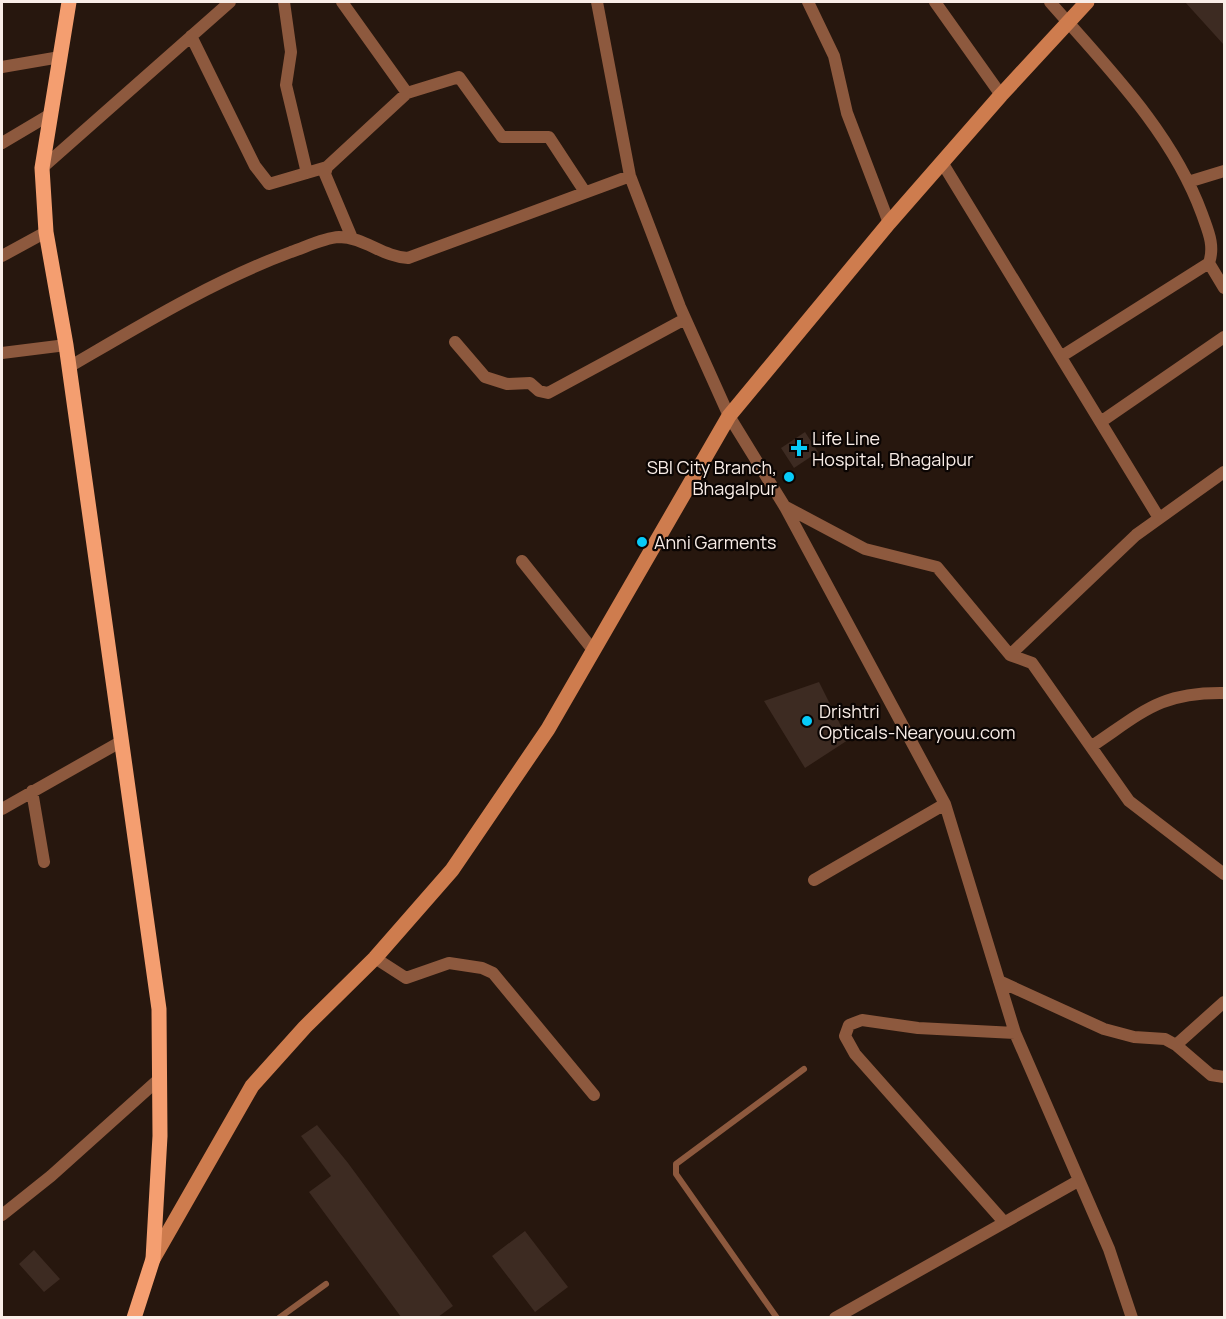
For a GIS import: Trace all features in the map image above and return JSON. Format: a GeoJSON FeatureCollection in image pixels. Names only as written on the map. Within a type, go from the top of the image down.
{"type":"FeatureCollection","features":[{"type":"Feature","properties":{"kind":"main road"},"geometry":{"type":"LineString","coordinates":[[69,2],[42,168],[46,232],[66,345],[159,1009],[160,1136],[153,1259]]}},
{"type":"Feature","properties":{"kind":"main road"},"geometry":{"type":"LineString","coordinates":[[134,1317],[153,1259],[252,1086],[305,1027],[375,958],[452,870],[548,729],[729,417],[889,223],[943,164],[1001,94],[1088,2]]}},
{"type":"Feature","properties":{"kind":"street"},"geometry":{"type":"LineString","coordinates":[[42,168],[230,2]]}},
{"type":"Feature","properties":{"kind":"street"},"geometry":{"type":"LineString","coordinates":[[284,2],[291,52],[286,85],[307,173]]}},
{"type":"Feature","properties":{"kind":"street"},"geometry":{"type":"LineString","coordinates":[[342,2],[407,93]]}},
{"type":"Feature","properties":{"kind":"street"},"geometry":{"type":"LineString","coordinates":[[597,2],[630,176],[685,319],[729,417],[785,507],[945,804],[1015,1033],[1109,1249],[1132,1317]]}},
{"type":"Feature","properties":{"kind":"street"},"geometry":{"type":"LineString","coordinates":[[808,2],[834,56],[847,113],[889,223]]}},
{"type":"Feature","properties":{"kind":"street"},"geometry":{"type":"LineString","coordinates":[[935,2],[1001,94]]}},
{"type":"Feature","properties":{"kind":"street"},"geometry":{"type":"LineString","coordinates":[[1050,2],[1140,106],[1188,182],[1212,243],[1209,263],[1224,288]]}},
{"type":"Feature","properties":{"kind":"street"},"geometry":{"type":"LineString","coordinates":[[191,36],[255,166],[269,184],[327,167],[407,93],[459,77],[502,137],[549,137],[585,192]]}},
{"type":"Feature","properties":{"kind":"street"},"geometry":{"type":"LineString","coordinates":[[2,67],[60,57]]}},
{"type":"Feature","properties":{"kind":"street"},"geometry":{"type":"LineString","coordinates":[[2,143],[51,114]]}},
{"type":"Feature","properties":{"kind":"street"},"geometry":{"type":"LineString","coordinates":[[943,164],[1102,421],[1159,518]]}},
{"type":"Feature","properties":{"kind":"street"},"geometry":{"type":"LineString","coordinates":[[327,167],[325,174],[352,238]]}},
{"type":"Feature","properties":{"kind":"street"},"geometry":{"type":"LineString","coordinates":[[1188,182],[1224,171]]}},
{"type":"Feature","properties":{"kind":"street"},"geometry":{"type":"LineString","coordinates":[[69,367],[227,279],[320,242],[336,237],[352,238],[397,258],[408,258],[630,176]]}},
{"type":"Feature","properties":{"kind":"street"},"geometry":{"type":"LineString","coordinates":[[2,256],[46,232]]}},
{"type":"Feature","properties":{"kind":"street"},"geometry":{"type":"LineString","coordinates":[[1062,356],[1209,263]]}},
{"type":"Feature","properties":{"kind":"street"},"geometry":{"type":"LineString","coordinates":[[455,342],[485,377],[507,384],[530,384],[539,391],[548,393],[685,319]]}},
{"type":"Feature","properties":{"kind":"street"},"geometry":{"type":"LineString","coordinates":[[1102,421],[1224,337]]}},
{"type":"Feature","properties":{"kind":"street"},"geometry":{"type":"LineString","coordinates":[[2,353],[66,345]]}},
{"type":"Feature","properties":{"kind":"street"},"geometry":{"type":"LineString","coordinates":[[1010,655],[1099,568],[1159,518],[1224,472]]}},
{"type":"Feature","properties":{"kind":"street"},"geometry":{"type":"LineString","coordinates":[[785,507],[865,549],[937,567],[1010,655],[1032,663],[1092,746],[1128,801],[1224,874]]}},
{"type":"Feature","properties":{"kind":"street"},"geometry":{"type":"LineString","coordinates":[[522,561],[593,650]]}},
{"type":"Feature","properties":{"kind":"street"},"geometry":{"type":"LineString","coordinates":[[1092,746],[1153,705],[1174,696],[1224,693]]}},
{"type":"Feature","properties":{"kind":"street"},"geometry":{"type":"LineString","coordinates":[[2,809],[122,741]]}},
{"type":"Feature","properties":{"kind":"street"},"geometry":{"type":"LineString","coordinates":[[32,791],[44,862]]}},
{"type":"Feature","properties":{"kind":"street"},"geometry":{"type":"LineString","coordinates":[[814,880],[945,804]]}},
{"type":"Feature","properties":{"kind":"street"},"geometry":{"type":"LineString","coordinates":[[375,958],[406,978],[449,963],[471,966],[493,973],[504,983],[594,1095]]}},
{"type":"Feature","properties":{"kind":"street"},"geometry":{"type":"LineString","coordinates":[[999,981],[1104,1029],[1134,1037],[1165,1039],[1176,1045],[1211,1075],[1224,1077]]}},
{"type":"Feature","properties":{"kind":"street"},"geometry":{"type":"LineString","coordinates":[[1176,1045],[1224,1002]]}},
{"type":"Feature","properties":{"kind":"street"},"geometry":{"type":"LineString","coordinates":[[1004,1222],[855,1054],[845,1036],[849,1025],[862,1020],[918,1028],[1015,1033]]}},
{"type":"Feature","properties":{"kind":"street"},"geometry":{"type":"LineString","coordinates":[[2,1215],[51,1176],[159,1080]]}},
{"type":"Feature","properties":{"kind":"street"},"geometry":{"type":"LineString","coordinates":[[835,1317],[1078,1181]]}},
{"type":"Feature","properties":{"kind":"lane"},"geometry":{"type":"LineString","coordinates":[[777,1317],[676,1174],[676,1164],[804,1069]]}},
{"type":"Feature","properties":{"kind":"lane"},"geometry":{"type":"LineString","coordinates":[[279,1317],[326,1284]]}},
{"type":"Feature","properties":{"kind":"building"},"geometry":{"type":"Polygon","coordinates":[[[1185,2],[1224,2],[1224,45],[1185,2]]]}},
{"type":"Feature","properties":{"kind":"building"},"geometry":{"type":"Polygon","coordinates":[[[805,432],[818,452],[794,468],[781,448],[805,432]]]}},
{"type":"Feature","properties":{"kind":"building","name":"Drishtri Opticals-Nearyouu.com"},"geometry":{"type":"Polygon","coordinates":[[[819,682],[848,740],[805,768],[764,701],[819,682]]]}},
{"type":"Feature","properties":{"kind":"building"},"geometry":{"type":"Polygon","coordinates":[[[317,1125],[348,1163],[453,1306],[438,1317],[401,1317],[309,1192],[331,1176],[301,1136],[317,1125]]]}},
{"type":"Feature","properties":{"kind":"building"},"geometry":{"type":"Polygon","coordinates":[[[525,1231],[568,1287],[535,1312],[492,1256],[525,1231]]]}},
{"type":"Feature","properties":{"kind":"building"},"geometry":{"type":"Polygon","coordinates":[[[34,1250],[60,1279],[44,1292],[19,1264],[34,1250]]]}},
{"type":"Feature","properties":{"kind":"place","name":"Life Line Hospital, Bhagalpur"},"geometry":{"type":"Point","coordinates":[799,448]}},
{"type":"Feature","properties":{"kind":"place","name":"SBI City Branch, Bhagalpur"},"geometry":{"type":"Point","coordinates":[789,477]}},
{"type":"Feature","properties":{"kind":"place","name":"Anni Garments"},"geometry":{"type":"Point","coordinates":[642,542]}},
{"type":"Feature","properties":{"kind":"place","name":"Drishtri Opticals-Nearyouu.com"},"geometry":{"type":"Point","coordinates":[807,721]}}]}
